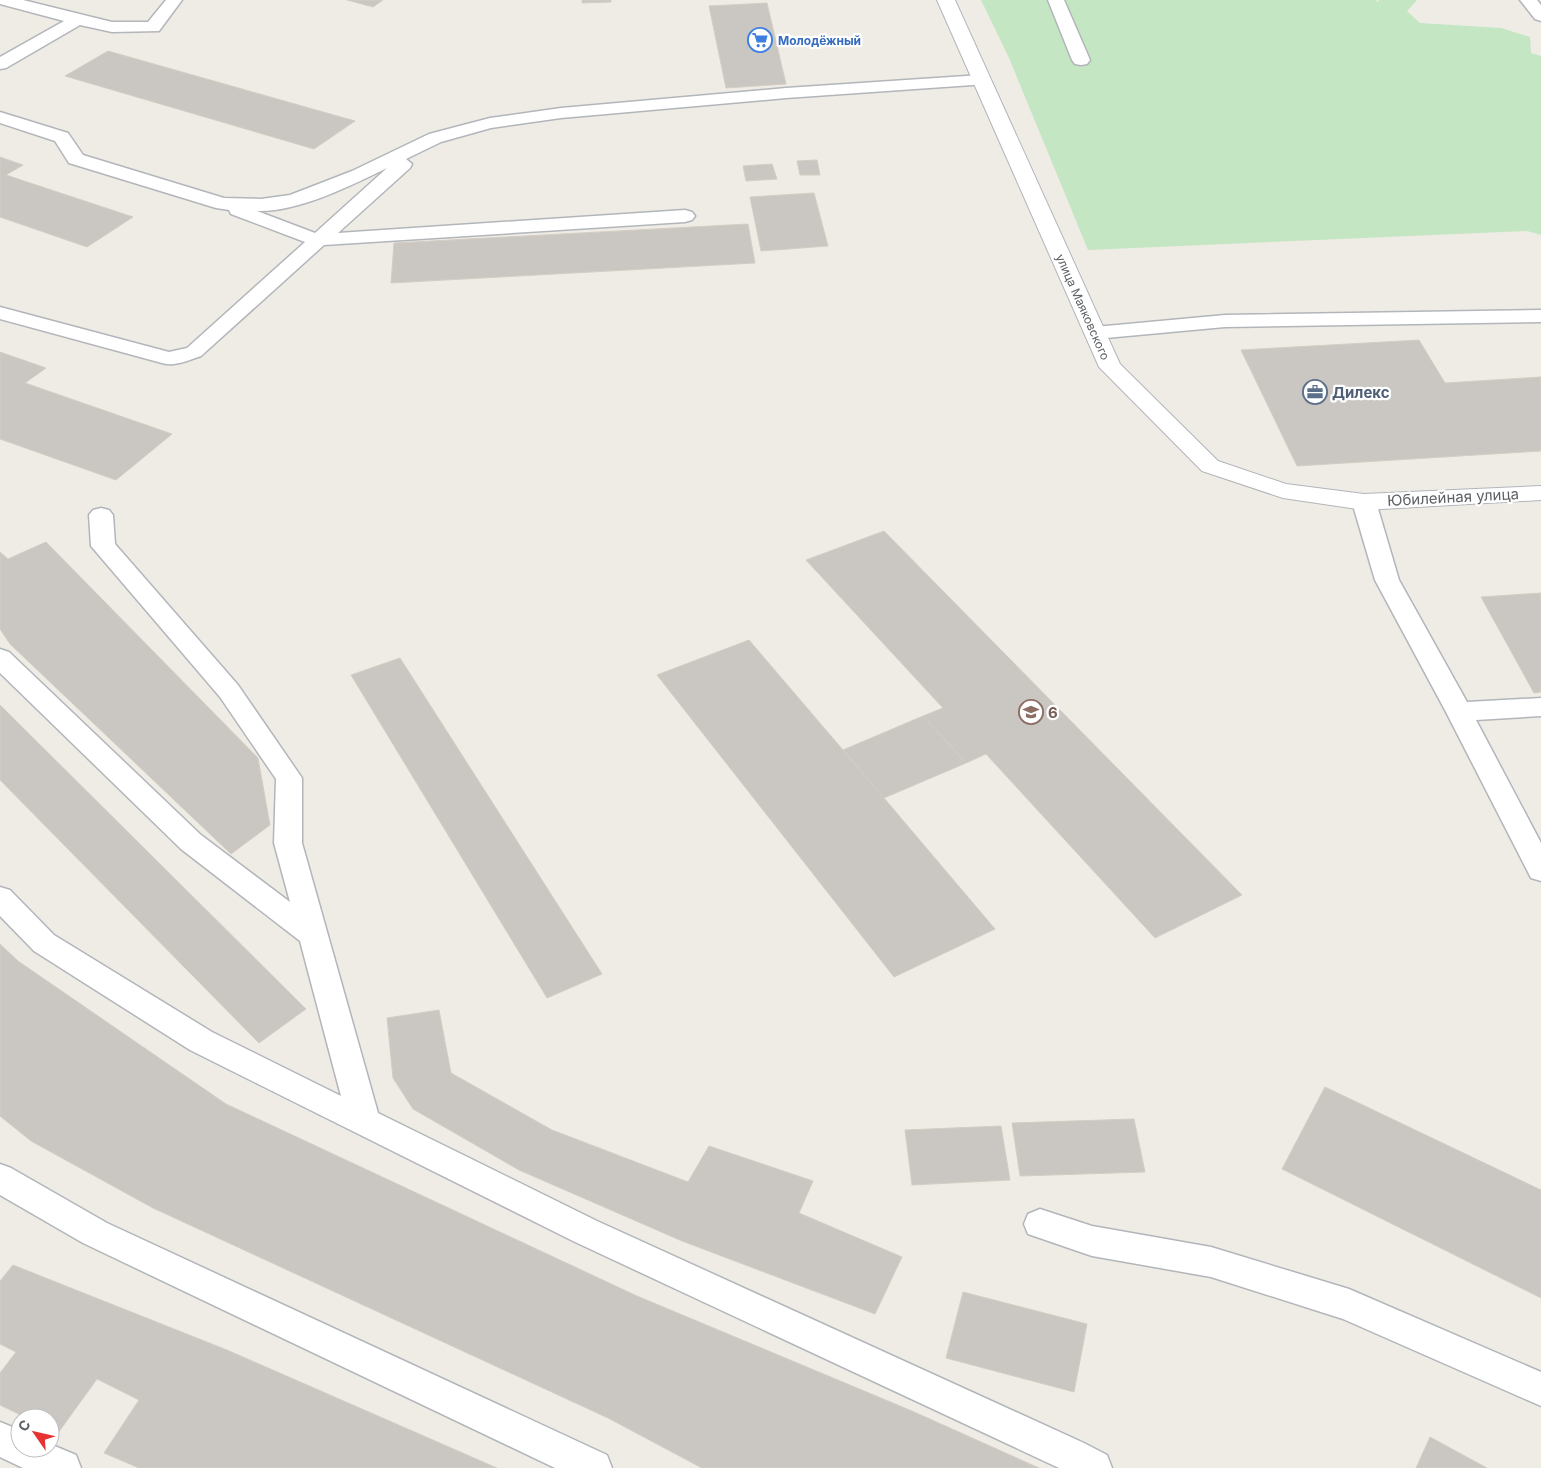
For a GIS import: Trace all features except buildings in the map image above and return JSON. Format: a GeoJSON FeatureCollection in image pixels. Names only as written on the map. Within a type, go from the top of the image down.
{"type":"FeatureCollection","features":[{"type":"Feature","properties":{"kind":"street","name":"улица Маяковского"},"geometry":{"type":"LineString","coordinates":[[946,0],[1110,367],[1210,466],[1283,491],[1364,502]]}},
{"type":"Feature","properties":{"kind":"street","name":"Юбилейная улица"},"geometry":{"type":"LineString","coordinates":[[1364,502],[1541,493]]}},
{"type":"Feature","properties":{"kind":"lane"},"geometry":{"type":"LineString","coordinates":[[4,0],[112,27],[153,28],[174,0]]}},
{"type":"Feature","properties":{"kind":"lane"},"geometry":{"type":"LineString","coordinates":[[1056,0],[1081,60]]}},
{"type":"Feature","properties":{"kind":"lane"},"geometry":{"type":"LineString","coordinates":[[1528,0],[1541,16]]}},
{"type":"Feature","properties":{"kind":"lane"},"geometry":{"type":"LineString","coordinates":[[0,64],[78,20]]}},
{"type":"Feature","properties":{"kind":"lane"},"geometry":{"type":"LineString","coordinates":[[223,204],[261,205],[294,200],[359,175],[435,138],[490,124],[561,113],[786,93],[981,80]]}},
{"type":"Feature","properties":{"kind":"lane"},"geometry":{"type":"LineString","coordinates":[[0,117],[62,137],[76,159],[223,204],[317,240],[685,216]]}},
{"type":"Feature","properties":{"kind":"lane"},"geometry":{"type":"LineString","coordinates":[[0,313],[169,359],[194,352],[385,178],[435,138]]}},
{"type":"Feature","properties":{"kind":"lane"},"geometry":{"type":"LineString","coordinates":[[1095,333],[1225,321],[1541,316]]}},
{"type":"Feature","properties":{"kind":"lane"},"geometry":{"type":"LineString","coordinates":[[1364,502],[1387,580],[1459,712],[1541,870]]}},
{"type":"Feature","properties":{"kind":"lane"},"geometry":{"type":"LineString","coordinates":[[101,515],[103,546],[229,691],[289,778],[288,843],[364,1121]]}},
{"type":"Feature","properties":{"kind":"lane"},"geometry":{"type":"LineString","coordinates":[[0,658],[191,842],[313,935]]}},
{"type":"Feature","properties":{"kind":"lane"},"geometry":{"type":"LineString","coordinates":[[1459,712],[1541,707]]}},
{"type":"Feature","properties":{"kind":"lane"},"geometry":{"type":"LineString","coordinates":[[0,898],[44,943],[201,1041],[585,1231],[1062,1450],[1094,1468]]}},
{"type":"Feature","properties":{"kind":"lane"},"geometry":{"type":"LineString","coordinates":[[0,1178],[95,1233],[594,1468]]}},
{"type":"Feature","properties":{"kind":"lane"},"geometry":{"type":"LineString","coordinates":[[1040,1224],[1092,1242],[1211,1262],[1349,1306],[1541,1389]]}},
{"type":"Feature","properties":{"kind":"lane"},"geometry":{"type":"LineString","coordinates":[[0,1439],[63,1468]]}},
{"type":"Feature","properties":{"kind":"green space"},"geometry":{"type":"Polygon","coordinates":[[[981,0],[1376,0],[1378,2],[1379,0],[1417,0],[1407,11],[1420,23],[1501,28],[1530,37],[1531,53],[1541,56],[1541,235],[1527,231],[1088,250],[1009,58],[981,0]]]}},
{"type":"Feature","properties":{"kind":"place","name":"Молодёжный"},"geometry":{"type":"Point","coordinates":[760,40]}},
{"type":"Feature","properties":{"kind":"place","name":"Дилекс"},"geometry":{"type":"Point","coordinates":[1315,392]}},
{"type":"Feature","properties":{"kind":"place","name":"6"},"geometry":{"type":"Point","coordinates":[1031,712]}}]}
